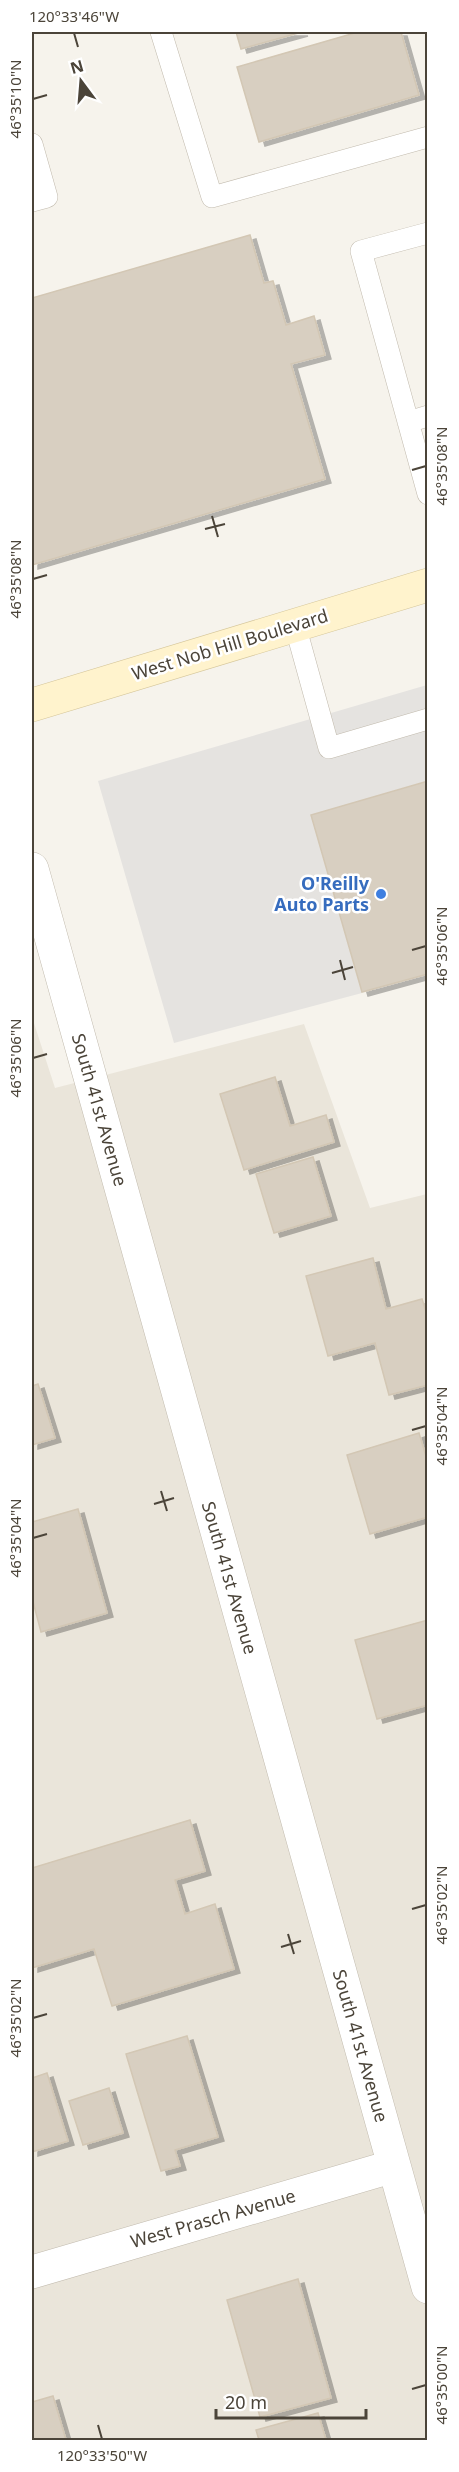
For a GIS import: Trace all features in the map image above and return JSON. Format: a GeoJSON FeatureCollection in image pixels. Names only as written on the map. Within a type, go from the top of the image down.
{"type":"FeatureCollection","features":[{"type":"Feature","properties":{"kind":"main road","name":"West Nob Hill Boulevard"},"geometry":{"type":"LineString","coordinates":[[32,705],[428,585]]}},
{"type":"Feature","properties":{"kind":"street","name":"South 41st Avenue"},"geometry":{"type":"LineString","coordinates":[[32,869],[428,2287]]}},
{"type":"Feature","properties":{"kind":"street","name":"West Prasch Avenue"},"geometry":{"type":"LineString","coordinates":[[32,2272],[393,2166]]}},
{"type":"Feature","properties":{"kind":"lane"},"geometry":{"type":"LineString","coordinates":[[161,32],[212,197],[428,137]]}},
{"type":"Feature","properties":{"kind":"lane"},"geometry":{"type":"LineString","coordinates":[[32,144],[47,197],[32,201]]}},
{"type":"Feature","properties":{"kind":"lane"},"geometry":{"type":"LineString","coordinates":[[428,233],[361,251],[418,419],[428,494]]}},
{"type":"Feature","properties":{"kind":"lane"},"geometry":{"type":"LineString","coordinates":[[295,625],[329,748],[428,719]]}},
{"type":"Feature","properties":{"kind":"shaded area"},"geometry":{"type":"Polygon","coordinates":[[[427,685],[427,781],[311,815],[362,993],[174,1043],[98,781],[427,685]]]}},
{"type":"Feature","properties":{"kind":"shaded area"},"geometry":{"type":"Polygon","coordinates":[[[32,1017],[55,1088],[304,1024],[370,1208],[427,1194],[427,2440],[32,2440],[32,1017]]]}},
{"type":"Feature","properties":{"kind":"building"},"geometry":{"type":"Polygon","coordinates":[[[236,32],[302,32],[241,49],[236,32]]]}},
{"type":"Feature","properties":{"kind":"building"},"geometry":{"type":"Polygon","coordinates":[[[358,32],[401,32],[419,95],[259,142],[237,67],[358,32]]]}},
{"type":"Feature","properties":{"kind":"building"},"geometry":{"type":"Polygon","coordinates":[[[250,235],[264,283],[273,281],[286,325],[314,316],[325,355],[291,364],[325,479],[32,565],[32,298],[250,235]]]}},
{"type":"Feature","properties":{"kind":"building","name":"O'Reilly Auto Parts"},"geometry":{"type":"Polygon","coordinates":[[[428,781],[428,974],[362,992],[311,815],[428,781]]]}},
{"type":"Feature","properties":{"kind":"building"},"geometry":{"type":"Polygon","coordinates":[[[275,1077],[290,1126],[326,1115],[334,1142],[244,1170],[220,1094],[275,1077]]]}},
{"type":"Feature","properties":{"kind":"building"},"geometry":{"type":"Polygon","coordinates":[[[313,1157],[331,1216],[274,1233],[256,1174],[313,1157]]]}},
{"type":"Feature","properties":{"kind":"building"},"geometry":{"type":"Polygon","coordinates":[[[373,1258],[386,1309],[422,1299],[428,1318],[428,1385],[389,1395],[375,1343],[328,1356],[306,1276],[373,1258]]]}},
{"type":"Feature","properties":{"kind":"building"},"geometry":{"type":"Polygon","coordinates":[[[38,1384],[55,1438],[32,1445],[32,1386],[38,1384]]]}},
{"type":"Feature","properties":{"kind":"building"},"geometry":{"type":"Polygon","coordinates":[[[419,1433],[428,1463],[428,1517],[370,1534],[347,1455],[419,1433]]]}},
{"type":"Feature","properties":{"kind":"building"},"geometry":{"type":"Polygon","coordinates":[[[78,1509],[107,1613],[41,1632],[32,1598],[32,1522],[78,1509]]]}},
{"type":"Feature","properties":{"kind":"building"},"geometry":{"type":"Polygon","coordinates":[[[428,1620],[428,1705],[377,1719],[355,1640],[428,1620]]]}},
{"type":"Feature","properties":{"kind":"building"},"geometry":{"type":"Polygon","coordinates":[[[190,1820],[205,1871],[175,1880],[185,1914],[215,1904],[234,1969],[112,2006],[94,1949],[32,1968],[32,1868],[190,1820]]]}},
{"type":"Feature","properties":{"kind":"building"},"geometry":{"type":"Polygon","coordinates":[[[187,2036],[218,2137],[175,2150],[180,2166],[161,2171],[126,2054],[187,2036]]]}},
{"type":"Feature","properties":{"kind":"building"},"geometry":{"type":"Polygon","coordinates":[[[47,2073],[68,2141],[32,2152],[32,2078],[47,2073]]]}},
{"type":"Feature","properties":{"kind":"building"},"geometry":{"type":"Polygon","coordinates":[[[109,2088],[123,2133],[83,2145],[69,2101],[109,2088]]]}},
{"type":"Feature","properties":{"kind":"building"},"geometry":{"type":"Polygon","coordinates":[[[298,2279],[331,2398],[260,2417],[227,2300],[298,2279]]]}},
{"type":"Feature","properties":{"kind":"building"},"geometry":{"type":"Polygon","coordinates":[[[53,2396],[66,2440],[32,2440],[32,2402],[53,2396]]]}},
{"type":"Feature","properties":{"kind":"building"},"geometry":{"type":"Polygon","coordinates":[[[318,2413],[326,2440],[259,2440],[256,2430],[318,2413]]]}},
{"type":"Feature","properties":{"kind":"place","name":"O'Reilly Auto Parts"},"geometry":{"type":"Point","coordinates":[381,894]}}]}
